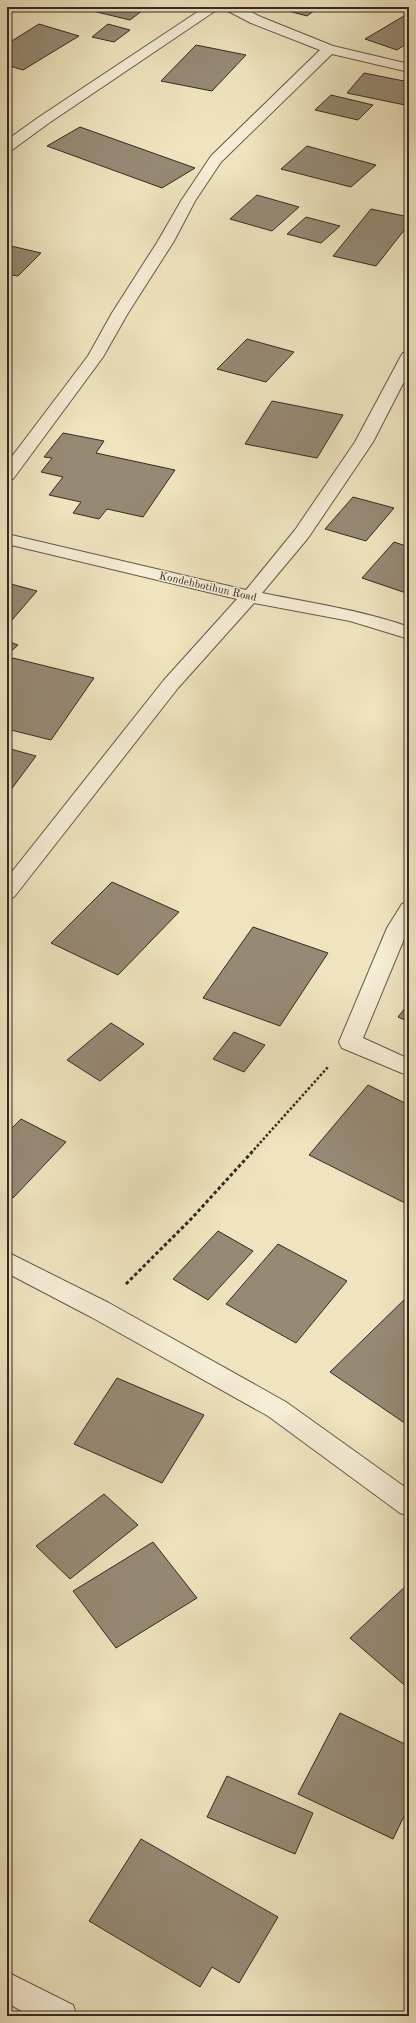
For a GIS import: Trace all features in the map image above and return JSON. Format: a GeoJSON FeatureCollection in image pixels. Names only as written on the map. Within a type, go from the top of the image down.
{"type":"FeatureCollection","features":[{"type":"Feature","properties":{"kind":"street"},"geometry":{"type":"LineString","coordinates":[[7,147],[44,120],[214,7]]}},
{"type":"Feature","properties":{"kind":"street"},"geometry":{"type":"LineString","coordinates":[[232,7],[256,20],[329,49],[409,68]]}},
{"type":"Feature","properties":{"kind":"street"},"geometry":{"type":"LineString","coordinates":[[7,475],[95,357],[120,313],[166,241],[188,201],[216,159],[329,49]]}},
{"type":"Feature","properties":{"kind":"street"},"geometry":{"type":"LineString","coordinates":[[7,892],[171,684],[250,596],[302,534],[364,442],[409,356]]}},
{"type":"Feature","properties":{"kind":"street","name":"Kondehbotihun Road"},"geometry":{"type":"LineString","coordinates":[[7,539],[250,596],[336,613],[395,627],[409,633]]}},
{"type":"Feature","properties":{"kind":"street"},"geometry":{"type":"LineString","coordinates":[[409,909],[398,928],[350,1042],[409,1068]]}},
{"type":"Feature","properties":{"kind":"street"},"geometry":{"type":"LineString","coordinates":[[7,1262],[100,1310],[277,1409],[409,1505]]}},
{"type":"Feature","properties":{"kind":"street"},"geometry":{"type":"LineString","coordinates":[[7,1987],[62,2016]]}},
{"type":"Feature","properties":{"kind":"path"},"geometry":{"type":"LineString","coordinates":[[100,1310],[192,1218],[350,1042]]}},
{"type":"Feature","properties":{"kind":"building"},"geometry":{"type":"Polygon","coordinates":[[[76,7],[147,7],[130,20],[76,7]]]}},
{"type":"Feature","properties":{"kind":"building"},"geometry":{"type":"Polygon","coordinates":[[[274,7],[319,7],[307,16],[274,7]]]}},
{"type":"Feature","properties":{"kind":"building"},"geometry":{"type":"Polygon","coordinates":[[[409,13],[409,42],[397,50],[365,39],[409,13]]]}},
{"type":"Feature","properties":{"kind":"building"},"geometry":{"type":"Polygon","coordinates":[[[39,24],[79,36],[23,70],[7,65],[7,44],[39,24]]]}},
{"type":"Feature","properties":{"kind":"building"},"geometry":{"type":"Polygon","coordinates":[[[108,24],[130,30],[114,42],[92,37],[108,24]]]}},
{"type":"Feature","properties":{"kind":"building"},"geometry":{"type":"Polygon","coordinates":[[[196,45],[246,55],[212,91],[161,81],[196,45]]]}},
{"type":"Feature","properties":{"kind":"building"},"geometry":{"type":"Polygon","coordinates":[[[364,73],[409,82],[409,100],[405,105],[347,93],[364,73]]]}},
{"type":"Feature","properties":{"kind":"building"},"geometry":{"type":"Polygon","coordinates":[[[331,95],[373,105],[358,120],[315,110],[331,95]]]}},
{"type":"Feature","properties":{"kind":"building"},"geometry":{"type":"Polygon","coordinates":[[[80,127],[195,168],[162,188],[47,146],[80,127]]]}},
{"type":"Feature","properties":{"kind":"building"},"geometry":{"type":"Polygon","coordinates":[[[307,146],[376,165],[351,187],[281,169],[307,146]]]}},
{"type":"Feature","properties":{"kind":"building"},"geometry":{"type":"Polygon","coordinates":[[[257,195],[299,207],[272,231],[230,219],[257,195]]]}},
{"type":"Feature","properties":{"kind":"building"},"geometry":{"type":"Polygon","coordinates":[[[371,209],[409,217],[409,224],[376,266],[333,256],[371,209]]]}},
{"type":"Feature","properties":{"kind":"building"},"geometry":{"type":"Polygon","coordinates":[[[306,217],[340,226],[321,243],[287,234],[306,217]]]}},
{"type":"Feature","properties":{"kind":"building"},"geometry":{"type":"Polygon","coordinates":[[[11,246],[41,253],[18,276],[7,274],[7,251],[11,246]]]}},
{"type":"Feature","properties":{"kind":"building"},"geometry":{"type":"Polygon","coordinates":[[[247,339],[294,352],[266,382],[217,369],[247,339]]]}},
{"type":"Feature","properties":{"kind":"building"},"geometry":{"type":"Polygon","coordinates":[[[272,401],[343,415],[317,458],[245,444],[272,401]]]}},
{"type":"Feature","properties":{"kind":"building"},"geometry":{"type":"Polygon","coordinates":[[[63,433],[104,441],[96,453],[175,470],[143,517],[107,509],[99,519],[73,513],[81,502],[49,495],[63,477],[41,472],[52,458],[44,457],[63,433]]]}},
{"type":"Feature","properties":{"kind":"building"},"geometry":{"type":"Polygon","coordinates":[[[353,497],[394,508],[366,541],[325,529],[353,497]]]}},
{"type":"Feature","properties":{"kind":"building"},"geometry":{"type":"Polygon","coordinates":[[[394,542],[409,547],[409,594],[362,578],[394,542]]]}},
{"type":"Feature","properties":{"kind":"building"},"geometry":{"type":"Polygon","coordinates":[[[7,583],[37,591],[12,620],[7,619],[7,583]]]}},
{"type":"Feature","properties":{"kind":"building"},"geometry":{"type":"Polygon","coordinates":[[[7,641],[18,645],[7,655],[7,641]]]}},
{"type":"Feature","properties":{"kind":"building"},"geometry":{"type":"Polygon","coordinates":[[[13,658],[94,678],[51,740],[7,729],[7,665],[13,658]]]}},
{"type":"Feature","properties":{"kind":"building"},"geometry":{"type":"Polygon","coordinates":[[[7,748],[36,756],[7,795],[7,748]]]}},
{"type":"Feature","properties":{"kind":"building"},"geometry":{"type":"Polygon","coordinates":[[[112,882],[179,912],[118,975],[51,943],[112,882]]]}},
{"type":"Feature","properties":{"kind":"building"},"geometry":{"type":"Polygon","coordinates":[[[253,927],[328,953],[280,1026],[203,998],[253,927]]]}},
{"type":"Feature","properties":{"kind":"building"},"geometry":{"type":"Polygon","coordinates":[[[409,1003],[409,1022],[398,1017],[409,1003]]]}},
{"type":"Feature","properties":{"kind":"building"},"geometry":{"type":"Polygon","coordinates":[[[111,1023],[144,1044],[100,1081],[67,1060],[111,1023]]]}},
{"type":"Feature","properties":{"kind":"building"},"geometry":{"type":"Polygon","coordinates":[[[234,1032],[265,1045],[244,1072],[213,1059],[234,1032]]]}},
{"type":"Feature","properties":{"kind":"building"},"geometry":{"type":"Polygon","coordinates":[[[368,1085],[409,1105],[409,1205],[309,1155],[368,1085]]]}},
{"type":"Feature","properties":{"kind":"building"},"geometry":{"type":"Polygon","coordinates":[[[21,1119],[66,1142],[13,1198],[7,1194],[7,1133],[21,1119]]]}},
{"type":"Feature","properties":{"kind":"building"},"geometry":{"type":"Polygon","coordinates":[[[218,1231],[253,1251],[208,1300],[173,1279],[218,1231]]]}},
{"type":"Feature","properties":{"kind":"building"},"geometry":{"type":"Polygon","coordinates":[[[278,1244],[347,1281],[296,1343],[226,1304],[278,1244]]]}},
{"type":"Feature","properties":{"kind":"building"},"geometry":{"type":"Polygon","coordinates":[[[409,1295],[409,1426],[330,1372],[409,1295]]]}},
{"type":"Feature","properties":{"kind":"building"},"geometry":{"type":"Polygon","coordinates":[[[117,1378],[204,1415],[162,1483],[74,1444],[117,1378]]]}},
{"type":"Feature","properties":{"kind":"building"},"geometry":{"type":"Polygon","coordinates":[[[104,1494],[138,1525],[70,1579],[36,1546],[104,1494]]]}},
{"type":"Feature","properties":{"kind":"building"},"geometry":{"type":"Polygon","coordinates":[[[153,1542],[197,1598],[116,1648],[73,1591],[153,1542]]]}},
{"type":"Feature","properties":{"kind":"building"},"geometry":{"type":"Polygon","coordinates":[[[409,1583],[409,1689],[350,1638],[409,1583]]]}},
{"type":"Feature","properties":{"kind":"building"},"geometry":{"type":"Polygon","coordinates":[[[340,1713],[409,1746],[409,1806],[393,1839],[298,1794],[340,1713]]]}},
{"type":"Feature","properties":{"kind":"building"},"geometry":{"type":"Polygon","coordinates":[[[227,1776],[313,1813],[295,1854],[207,1817],[227,1776]]]}},
{"type":"Feature","properties":{"kind":"building"},"geometry":{"type":"Polygon","coordinates":[[[141,1839],[278,1917],[239,1983],[212,1967],[200,1987],[89,1921],[141,1839]]]}}]}
